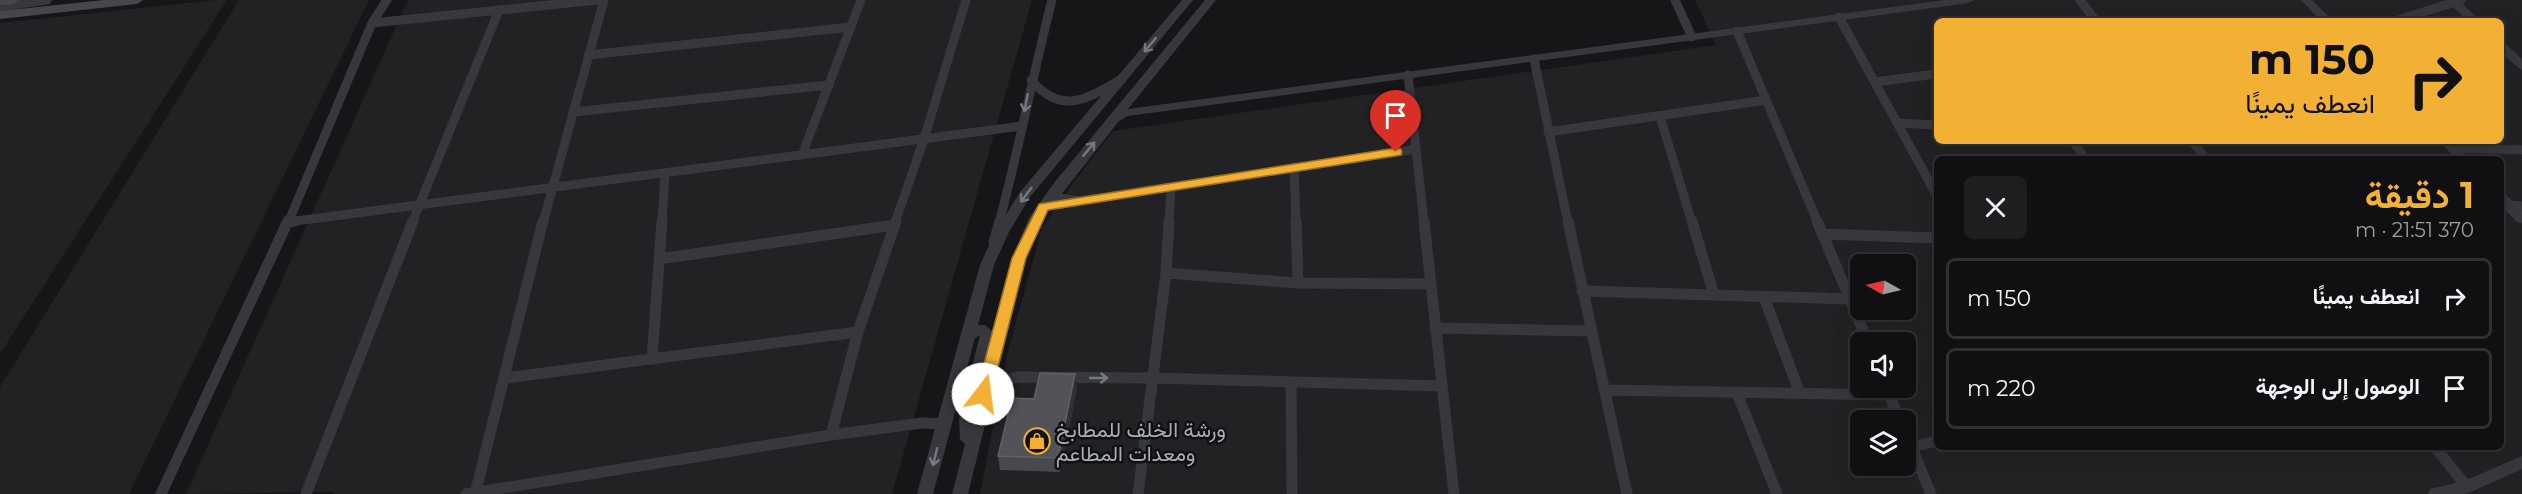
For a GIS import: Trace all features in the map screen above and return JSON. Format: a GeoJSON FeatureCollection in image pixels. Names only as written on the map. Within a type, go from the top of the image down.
{"type":"FeatureCollection","features":[{"type":"Feature","properties":{"kind":"main road"},"geometry":{"type":"LineString","coordinates":[[0,1],[13,0]]}},
{"type":"Feature","properties":{"kind":"main road"},"geometry":{"type":"LineString","coordinates":[[0,15],[138,0]]}},
{"type":"Feature","properties":{"kind":"street"},"geometry":{"type":"LineString","coordinates":[[0,7],[48,0]]}},
{"type":"Feature","properties":{"kind":"street"},"geometry":{"type":"LineString","coordinates":[[160,494],[288,222],[372,23],[387,0]]}},
{"type":"Feature","properties":{"kind":"street"},"geometry":{"type":"LineString","coordinates":[[372,23],[598,0]]}},
{"type":"Feature","properties":{"kind":"street"},"geometry":{"type":"LineString","coordinates":[[604,0],[552,188],[505,378],[472,493],[831,435],[922,423],[944,424]]}},
{"type":"Feature","properties":{"kind":"street"},"geometry":{"type":"LineString","coordinates":[[802,155],[861,0]]}},
{"type":"Feature","properties":{"kind":"street"},"geometry":{"type":"LineString","coordinates":[[831,435],[858,332],[924,139],[966,0]]}},
{"type":"Feature","properties":{"kind":"street"},"geometry":{"type":"LineString","coordinates":[[926,494],[1019,147],[1031,80],[1052,0]]}},
{"type":"Feature","properties":{"kind":"street"},"geometry":{"type":"LineString","coordinates":[[1172,19],[1178,0]]}},
{"type":"Feature","properties":{"kind":"street"},"geometry":{"type":"LineString","coordinates":[[987,265],[1002,232],[1025,195],[1188,0]]}},
{"type":"Feature","properties":{"kind":"street"},"geometry":{"type":"LineString","coordinates":[[1167,55],[1180,29],[1204,0]]}},
{"type":"Feature","properties":{"kind":"street"},"geometry":{"type":"LineString","coordinates":[[960,494],[983,394],[1019,258],[1043,207],[1211,0]]}},
{"type":"Feature","properties":{"kind":"street"},"geometry":{"type":"LineString","coordinates":[[1675,0],[1692,37]]}},
{"type":"Feature","properties":{"kind":"street"},"geometry":{"type":"LineString","coordinates":[[1115,118],[1125,113],[1969,0]]}},
{"type":"Feature","properties":{"kind":"street"},"geometry":{"type":"LineString","coordinates":[[2079,0],[2094,18]]}},
{"type":"Feature","properties":{"kind":"street"},"geometry":{"type":"LineString","coordinates":[[2306,0],[2324,18]]}},
{"type":"Feature","properties":{"kind":"street"},"geometry":{"type":"LineString","coordinates":[[2404,18],[2457,1],[2471,18]]}},
{"type":"Feature","properties":{"kind":"street"},"geometry":{"type":"LineString","coordinates":[[306,494],[419,205],[499,10]]}},
{"type":"Feature","properties":{"kind":"street"},"geometry":{"type":"LineString","coordinates":[[1839,17],[1934,190]]}},
{"type":"Feature","properties":{"kind":"street"},"geometry":{"type":"LineString","coordinates":[[588,55],[851,27]]}},
{"type":"Feature","properties":{"kind":"street"},"geometry":{"type":"LineString","coordinates":[[1582,291],[1850,300],[1737,31]]}},
{"type":"Feature","properties":{"kind":"street"},"geometry":{"type":"LineString","coordinates":[[2504,49],[2522,65]]}},
{"type":"Feature","properties":{"kind":"street"},"geometry":{"type":"LineString","coordinates":[[1534,59],[1627,494]]}},
{"type":"Feature","properties":{"kind":"street"},"geometry":{"type":"LineString","coordinates":[[1875,82],[1934,74]]}},
{"type":"Feature","properties":{"kind":"street"},"geometry":{"type":"LineString","coordinates":[[1408,75],[1454,494]]}},
{"type":"Feature","properties":{"kind":"street"},"geometry":{"type":"LineString","coordinates":[[1031,80],[1045,96],[1069,101],[1090,97],[1122,79]]}},
{"type":"Feature","properties":{"kind":"street"},"geometry":{"type":"LineString","coordinates":[[573,112],[829,86]]}},
{"type":"Feature","properties":{"kind":"street"},"geometry":{"type":"LineString","coordinates":[[1137,91],[1135,99],[1137,105],[1156,109]]}},
{"type":"Feature","properties":{"kind":"street"},"geometry":{"type":"LineString","coordinates":[[1548,132],[1766,100]]}},
{"type":"Feature","properties":{"kind":"street"},"geometry":{"type":"LineString","coordinates":[[1660,116],[1714,295]]}},
{"type":"Feature","properties":{"kind":"street"},"geometry":{"type":"LineString","coordinates":[[1897,123],[1934,125]]}},
{"type":"Feature","properties":{"kind":"street"},"geometry":{"type":"LineString","coordinates":[[288,222],[1022,126]]}},
{"type":"Feature","properties":{"kind":"street"},"geometry":{"type":"LineString","coordinates":[[2194,144],[2204,156]]}},
{"type":"Feature","properties":{"kind":"street"},"geometry":{"type":"LineString","coordinates":[[2449,145],[2522,150]]}},
{"type":"Feature","properties":{"kind":"street"},"geometry":{"type":"LineString","coordinates":[[2449,145],[2460,156]]}},
{"type":"Feature","properties":{"kind":"street"},"geometry":{"type":"LineString","coordinates":[[1043,207],[1294,166],[1416,149]]}},
{"type":"Feature","properties":{"kind":"street"},"geometry":{"type":"LineString","coordinates":[[1294,166],[1298,283]]}},
{"type":"Feature","properties":{"kind":"street"},"geometry":{"type":"LineString","coordinates":[[652,359],[665,173]]}},
{"type":"Feature","properties":{"kind":"street"},"geometry":{"type":"LineString","coordinates":[[1059,186],[1057,194],[1060,198],[1079,201]]}},
{"type":"Feature","properties":{"kind":"street"},"geometry":{"type":"LineString","coordinates":[[1138,494],[1166,273],[1171,187]]}},
{"type":"Feature","properties":{"kind":"street"},"geometry":{"type":"LineString","coordinates":[[2510,203],[2522,219]]}},
{"type":"Feature","properties":{"kind":"street"},"geometry":{"type":"LineString","coordinates":[[659,259],[895,225]]}},
{"type":"Feature","properties":{"kind":"street"},"geometry":{"type":"LineString","coordinates":[[1822,234],[1934,238]]}},
{"type":"Feature","properties":{"kind":"street"},"geometry":{"type":"LineString","coordinates":[[1166,273],[1298,283],[1431,284]]}},
{"type":"Feature","properties":{"kind":"street"},"geometry":{"type":"LineString","coordinates":[[1764,297],[1800,394]]}},
{"type":"Feature","properties":{"kind":"street"},"geometry":{"type":"LineString","coordinates":[[1436,328],[1591,331]]}},
{"type":"Feature","properties":{"kind":"street"},"geometry":{"type":"LineString","coordinates":[[968,335],[980,329],[987,333],[967,419],[969,456]]}},
{"type":"Feature","properties":{"kind":"street"},"geometry":{"type":"LineString","coordinates":[[505,378],[858,332]]}},
{"type":"Feature","properties":{"kind":"street"},"geometry":{"type":"LineString","coordinates":[[983,394],[993,383],[1010,378],[1152,378],[1442,386]]}},
{"type":"Feature","properties":{"kind":"street"},"geometry":{"type":"LineString","coordinates":[[1290,383],[1293,494]]}},
{"type":"Feature","properties":{"kind":"street"},"geometry":{"type":"LineString","coordinates":[[1604,390],[1800,394],[1850,392]]}},
{"type":"Feature","properties":{"kind":"street"},"geometry":{"type":"LineString","coordinates":[[1737,393],[1778,494]]}},
{"type":"Feature","properties":{"kind":"street"},"geometry":{"type":"LineString","coordinates":[[1916,446],[1934,442]]}},
{"type":"Feature","properties":{"kind":"street"},"geometry":{"type":"LineString","coordinates":[[2437,450],[2467,487]]}},
{"type":"Feature","properties":{"kind":"street"},"geometry":{"type":"LineString","coordinates":[[1916,457],[1931,494]]}},
{"type":"Feature","properties":{"kind":"street"},"geometry":{"type":"LineString","coordinates":[[2436,494],[2467,487],[2522,462]]}},
{"type":"Feature","properties":{"kind":"shaded area"},"geometry":{"type":"Polygon","coordinates":[[[227,0],[0,354],[0,23],[227,0]]]}},
{"type":"Feature","properties":{"kind":"shaded area"},"geometry":{"type":"Polygon","coordinates":[[[239,0],[369,0],[129,494],[0,494],[0,387],[239,0]]]}},
{"type":"Feature","properties":{"kind":"shaded area"},"geometry":{"type":"Polygon","coordinates":[[[408,0],[1032,0],[892,494],[333,494],[333,492],[186,494],[408,0]]]}},
{"type":"Feature","properties":{"kind":"shaded area"},"geometry":{"type":"Polygon","coordinates":[[[1695,0],[2522,0],[2522,494],[980,494],[1008,351],[1042,228],[1113,131],[1716,45],[1695,0]]]}},
{"type":"Feature","properties":{"kind":"building","name":"ورشة الخلف للمطابخ ومعدات المطاعم"},"geometry":{"type":"Polygon","coordinates":[[[1040,373],[1075,374],[1058,458],[998,456],[1012,398],[1034,399],[1040,373]]]}},
{"type":"Feature","properties":{"kind":"place","name":"ورشة الخلف للمطابخ ومعدات المطاعم"},"geometry":{"type":"Point","coordinates":[1037,441]}},
{"type":"Feature","properties":{"kind":"route"},"geometry":{"type":"LineString","coordinates":[[983,394],[1019,258],[1043,207],[1294,166],[1396,152]]}}]}
